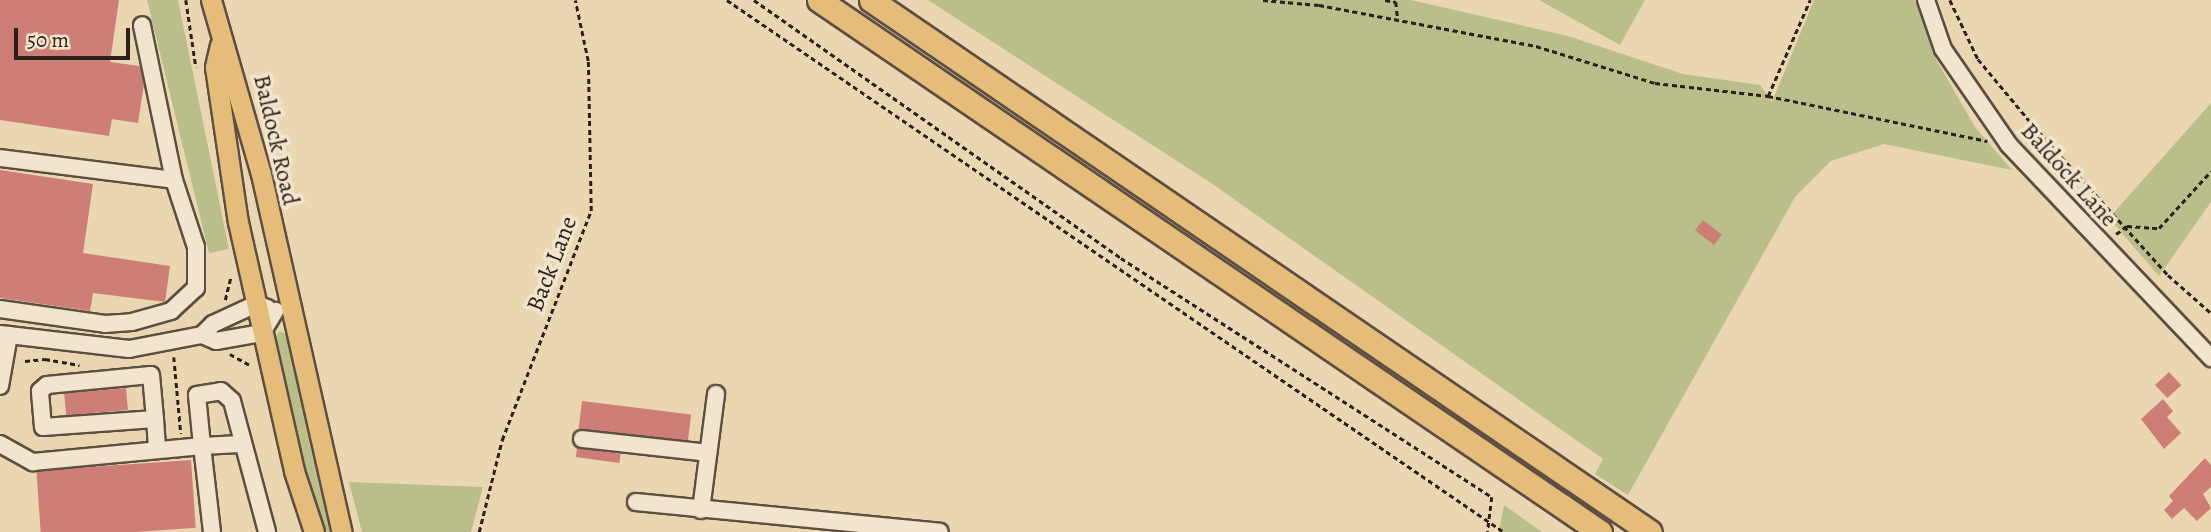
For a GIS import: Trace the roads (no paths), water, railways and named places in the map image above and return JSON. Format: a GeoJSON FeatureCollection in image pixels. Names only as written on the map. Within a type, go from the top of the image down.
{"type":"FeatureCollection","features":[{"type":"Feature","properties":{"kind":"highway"},"geometry":{"type":"LineString","coordinates":[[819,0],[1600,532]]}},
{"type":"Feature","properties":{"kind":"highway"},"geometry":{"type":"LineString","coordinates":[[871,0],[1650,532]]}},
{"type":"Feature","properties":{"kind":"main road"},"geometry":{"type":"LineString","coordinates":[[211,0],[220,45]]}},
{"type":"Feature","properties":{"kind":"main road","name":"Baldock Road"},"geometry":{"type":"LineString","coordinates":[[220,45],[215,67],[256,304],[314,532]]}},
{"type":"Feature","properties":{"kind":"main road","name":"Baldock Road"},"geometry":{"type":"LineString","coordinates":[[220,45],[233,66],[282,309],[342,532]]}},
{"type":"Feature","properties":{"kind":"street","name":"Baldock Lane"},"geometry":{"type":"LineString","coordinates":[[1926,0],[1943,49],[2009,145],[2211,358]]}},
{"type":"Feature","properties":{"kind":"street"},"geometry":{"type":"LineString","coordinates":[[0,309],[81,321],[132,322],[171,311],[196,288],[196,247],[174,180],[142,25]]}},
{"type":"Feature","properties":{"kind":"street"},"geometry":{"type":"LineString","coordinates":[[0,158],[174,180]]}},
{"type":"Feature","properties":{"kind":"street"},"geometry":{"type":"LineString","coordinates":[[0,386],[4,335],[77,346],[129,349],[202,335],[216,341],[262,333],[282,309],[256,304],[213,324],[202,335]]}},
{"type":"Feature","properties":{"kind":"street"},"geometry":{"type":"LineString","coordinates":[[77,346],[81,321]]}},
{"type":"Feature","properties":{"kind":"street"},"geometry":{"type":"LineString","coordinates":[[155,419],[43,427],[40,391],[47,384],[151,375],[155,419],[157,450]]}},
{"type":"Feature","properties":{"kind":"street"},"geometry":{"type":"LineString","coordinates":[[212,532],[196,400],[200,390],[212,388],[232,401],[240,444],[267,532]]}},
{"type":"Feature","properties":{"kind":"street"},"geometry":{"type":"LineString","coordinates":[[701,510],[716,394]]}},
{"type":"Feature","properties":{"kind":"street"},"geometry":{"type":"LineString","coordinates":[[582,439],[708,453]]}},
{"type":"Feature","properties":{"kind":"street"},"geometry":{"type":"LineString","coordinates":[[0,444],[33,462],[240,444]]}},
{"type":"Feature","properties":{"kind":"street"},"geometry":{"type":"LineString","coordinates":[[636,502],[940,532]]}}]}
